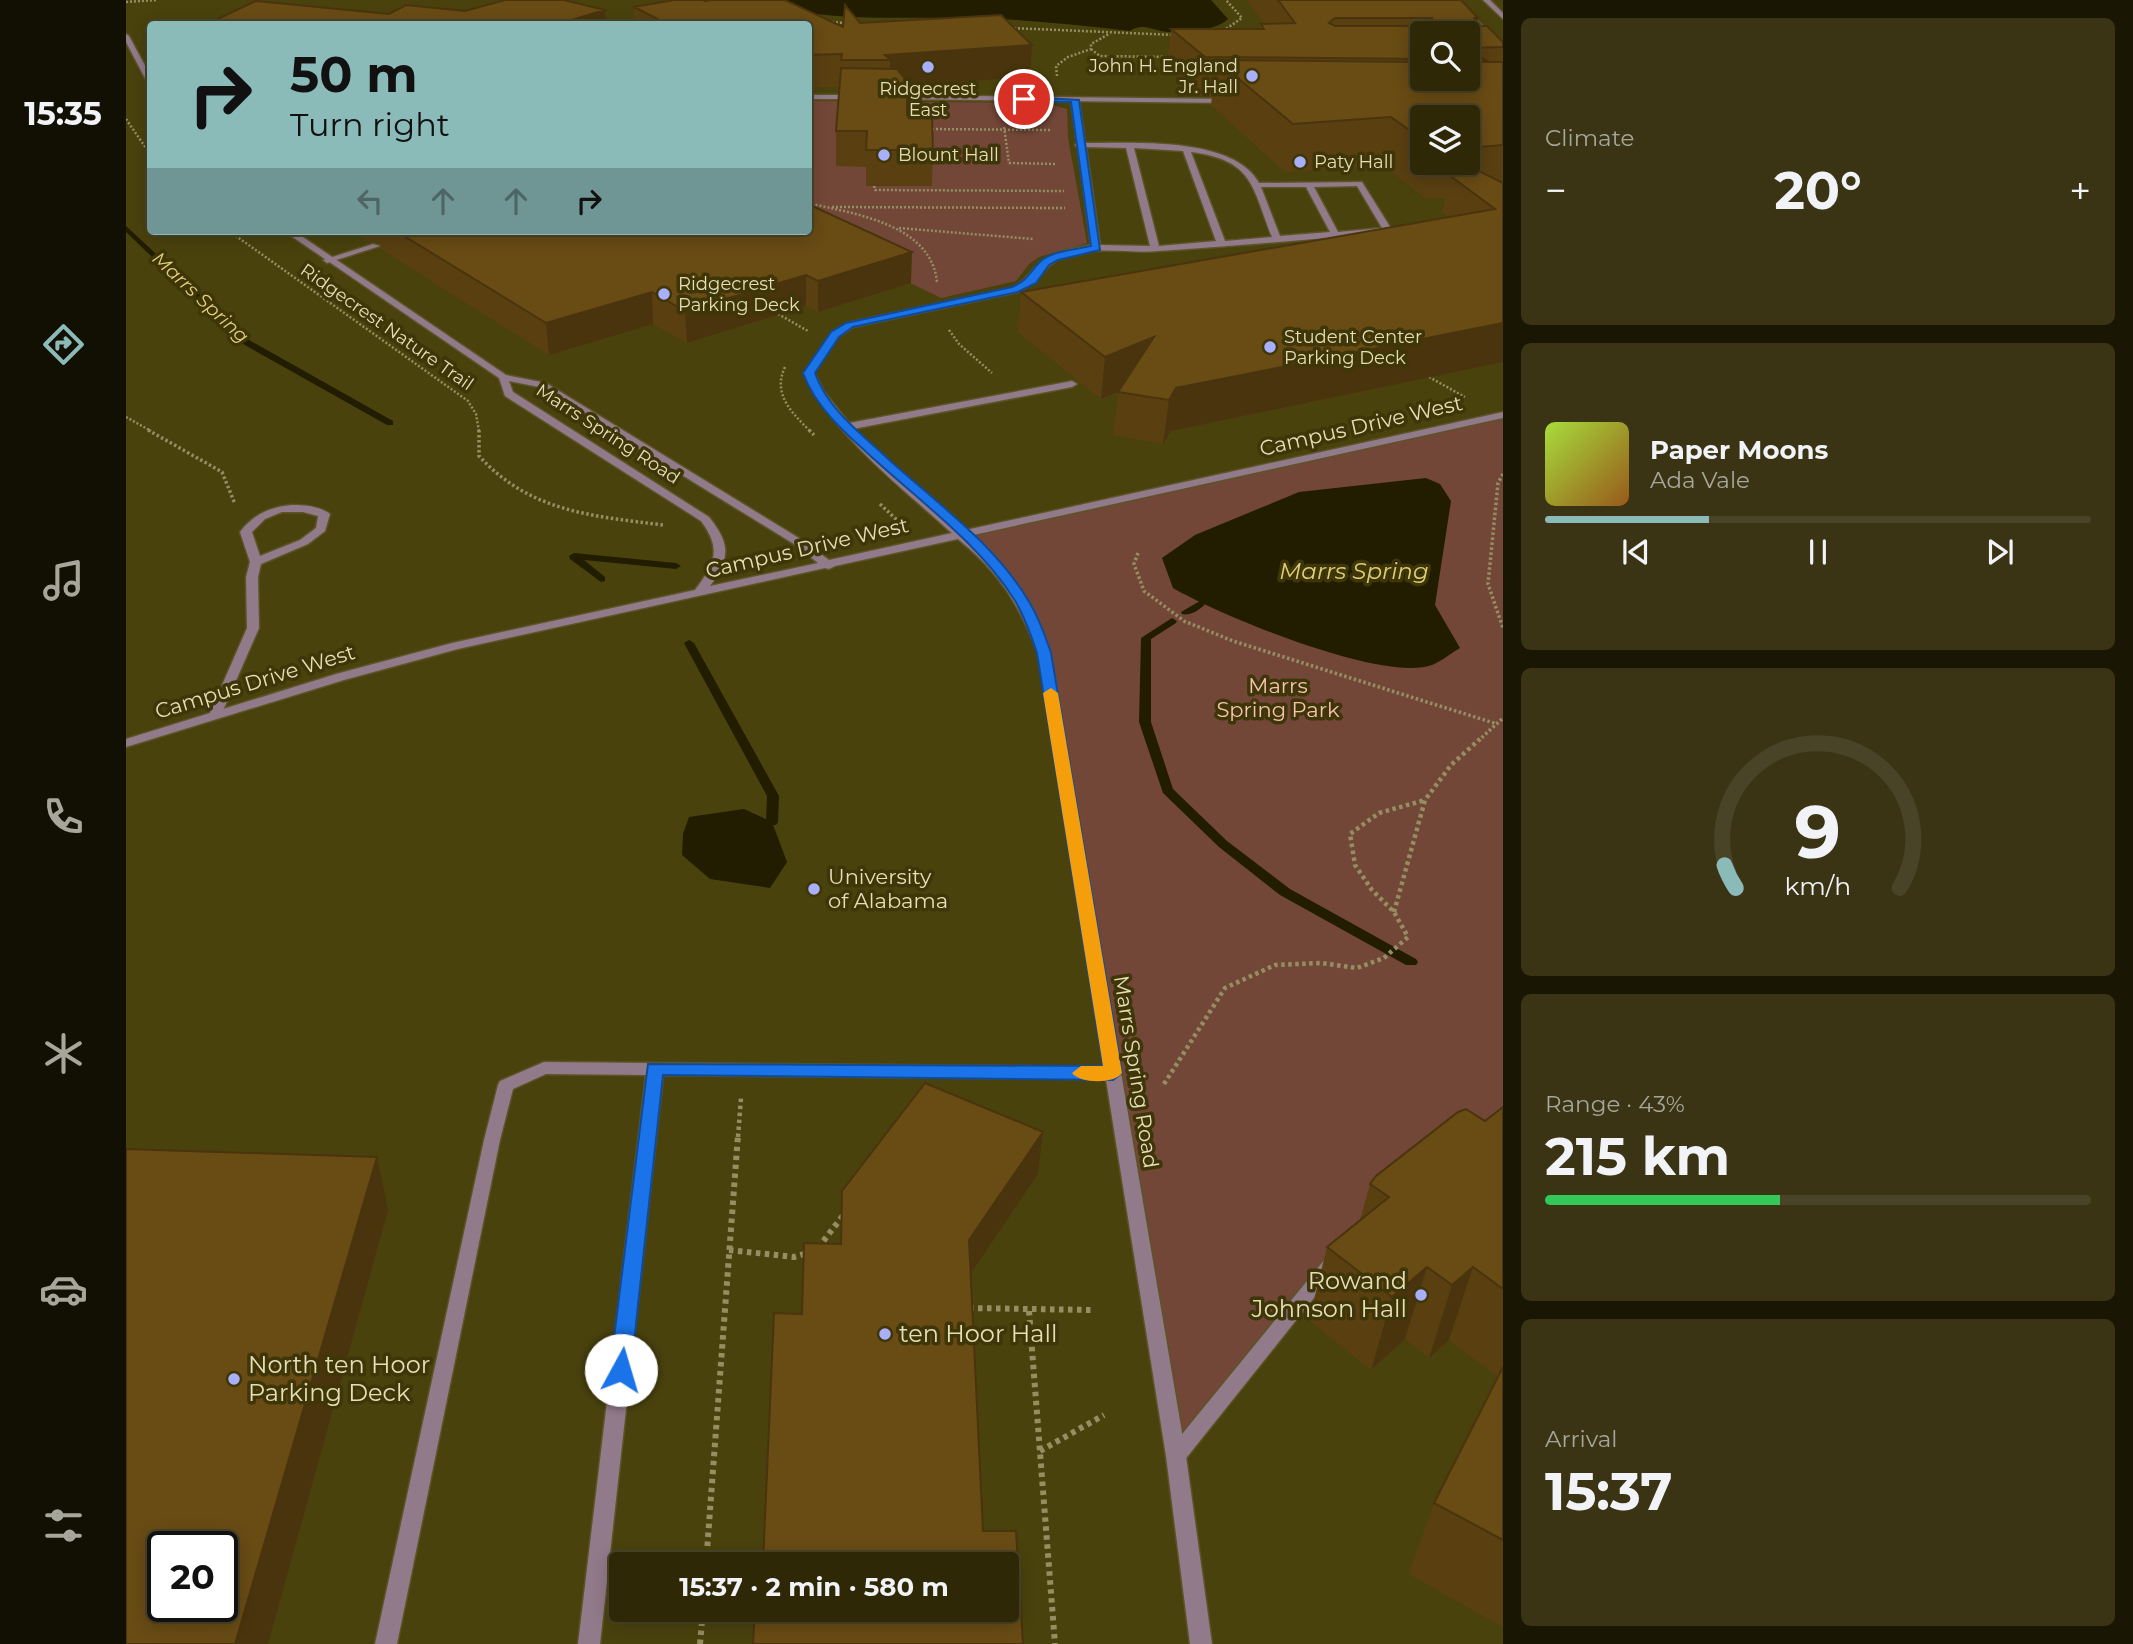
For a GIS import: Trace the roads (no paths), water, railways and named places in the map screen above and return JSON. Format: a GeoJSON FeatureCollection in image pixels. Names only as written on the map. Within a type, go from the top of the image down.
{"type":"FeatureCollection","features":[{"type":"Feature","properties":{"kind":"street"},"geometry":{"type":"LineString","coordinates":[[1453,0],[1503,50]]}},
{"type":"Feature","properties":{"kind":"street"},"geometry":{"type":"LineString","coordinates":[[1486,0],[1503,17]]}},
{"type":"Feature","properties":{"kind":"street"},"geometry":{"type":"LineString","coordinates":[[126,36],[147,74]]}},
{"type":"Feature","properties":{"kind":"street"},"geometry":{"type":"LineString","coordinates":[[812,97],[863,97]]}},
{"type":"Feature","properties":{"kind":"street"},"geometry":{"type":"LineString","coordinates":[[877,97],[1240,101]]}},
{"type":"Feature","properties":{"kind":"street"},"geometry":{"type":"LineString","coordinates":[[1074,100],[1096,247],[1155,249],[1388,230],[1359,184],[1254,185]]}},
{"type":"Feature","properties":{"kind":"street"},"geometry":{"type":"LineString","coordinates":[[1079,145],[1186,149],[1213,152],[1228,159],[1250,173],[1277,239]]}},
{"type":"Feature","properties":{"kind":"street"},"geometry":{"type":"LineString","coordinates":[[1130,147],[1155,249]]}},
{"type":"Feature","properties":{"kind":"street"},"geometry":{"type":"LineString","coordinates":[[1186,149],[1222,242]]}},
{"type":"Feature","properties":{"kind":"street"},"geometry":{"type":"LineString","coordinates":[[1308,184],[1336,235]]}},
{"type":"Feature","properties":{"kind":"street","name":"Marrs Spring Road"},"geometry":{"type":"LineString","coordinates":[[293,235],[503,377],[509,394],[705,519],[720,538],[722,547],[718,569],[698,594]]}},
{"type":"Feature","properties":{"kind":"street"},"geometry":{"type":"LineString","coordinates":[[327,260],[376,246]]}},
{"type":"Feature","properties":{"kind":"street","name":"Marrs Spring Road"},"geometry":{"type":"LineString","coordinates":[[1096,247],[1071,252],[1045,263],[1026,286],[850,325],[835,335],[809,373],[815,391],[846,427],[960,535],[987,556],[1011,583],[1025,607],[1044,653],[1176,1456],[1201,1644]]}},
{"type":"Feature","properties":{"kind":"street"},"geometry":{"type":"LineString","coordinates":[[503,377],[542,385],[798,542],[829,566]]}},
{"type":"Feature","properties":{"kind":"street"},"geometry":{"type":"LineString","coordinates":[[846,427],[1072,384]]}},
{"type":"Feature","properties":{"kind":"street","name":"Campus Drive West"},"geometry":{"type":"LineString","coordinates":[[126,743],[456,646],[829,566],[1503,415]]}},
{"type":"Feature","properties":{"kind":"street"},"geometry":{"type":"LineString","coordinates":[[215,715],[253,628],[253,577],[256,562],[246,532],[255,519],[276,509],[310,508],[324,514],[321,529],[304,542],[256,562]]}},
{"type":"Feature","properties":{"kind":"street"},"geometry":{"type":"LineString","coordinates":[[386,1644],[489,1154],[506,1085],[544,1068],[1113,1073]]}},
{"type":"Feature","properties":{"kind":"street"},"geometry":{"type":"LineString","coordinates":[[589,1644],[655,1069]]}},
{"type":"Feature","properties":{"kind":"street"},"geometry":{"type":"LineString","coordinates":[[1176,1456],[1341,1251]]}},
{"type":"Feature","properties":{"kind":"water"},"geometry":{"type":"Polygon","coordinates":[[[749,0],[1211,0],[1228,19],[1208,29],[1191,32],[1168,32],[1144,27],[1130,31],[999,19],[834,16],[777,8],[749,0]]]}},
{"type":"Feature","properties":{"kind":"water","name":"Marrs Spring"},"geometry":{"type":"Polygon","coordinates":[[[1426,478],[1440,484],[1451,501],[1435,605],[1460,648],[1432,665],[1409,668],[1341,656],[1262,629],[1173,588],[1162,558],[1195,535],[1299,492],[1426,478]]]}},
{"type":"Feature","properties":{"kind":"water"},"geometry":{"type":"Polygon","coordinates":[[[744,809],[772,822],[787,862],[770,888],[710,879],[682,855],[683,834],[689,817],[744,809]]]}},
{"type":"Feature","properties":{"kind":"waterway","name":"Marrs Spring"},"geometry":{"type":"LineString","coordinates":[[126,228],[246,342],[390,423]]}},
{"type":"Feature","properties":{"kind":"waterway"},"geometry":{"type":"LineString","coordinates":[[574,556],[676,566]]}},
{"type":"Feature","properties":{"kind":"waterway"},"geometry":{"type":"LineString","coordinates":[[574,557],[601,579]]}},
{"type":"Feature","properties":{"kind":"waterway","name":"Marrs Spring"},"geometry":{"type":"LineString","coordinates":[[1186,612],[1200,604]]}},
{"type":"Feature","properties":{"kind":"waterway"},"geometry":{"type":"LineString","coordinates":[[1172,621],[1146,638],[1145,722],[1167,790],[1223,844],[1285,892],[1411,962]]}},
{"type":"Feature","properties":{"kind":"waterway"},"geometry":{"type":"LineString","coordinates":[[689,643],[773,796],[772,822]]}},
{"type":"Feature","properties":{"kind":"place","name":"Ridgecrest East"},"geometry":{"type":"Point","coordinates":[928,67]}},
{"type":"Feature","properties":{"kind":"place","name":"John H. England Jr. Hall"},"geometry":{"type":"Point","coordinates":[1252,76]}},
{"type":"Feature","properties":{"kind":"place","name":"Blount Hall"},"geometry":{"type":"Point","coordinates":[884,155]}},
{"type":"Feature","properties":{"kind":"place","name":"Paty Hall"},"geometry":{"type":"Point","coordinates":[1300,162]}},
{"type":"Feature","properties":{"kind":"place","name":"Ridgecrest Parking Deck"},"geometry":{"type":"Point","coordinates":[664,294]}},
{"type":"Feature","properties":{"kind":"place","name":"Student Center Parking Deck"},"geometry":{"type":"Point","coordinates":[1270,347]}},
{"type":"Feature","properties":{"kind":"place","name":"University of Alabama"},"geometry":{"type":"Point","coordinates":[814,889]}},
{"type":"Feature","properties":{"kind":"place","name":"Rowand Johnson Hall"},"geometry":{"type":"Point","coordinates":[1421,1295]}},
{"type":"Feature","properties":{"kind":"place","name":"ten Hoor Hall"},"geometry":{"type":"Point","coordinates":[885,1334]}},
{"type":"Feature","properties":{"kind":"place","name":"North ten Hoor Parking Deck"},"geometry":{"type":"Point","coordinates":[234,1379]}},
{"type":"Feature","properties":{"kind":"park label","name":"Marrs Spring Park"},"geometry":{"type":"Point","coordinates":[1278,698]}}]}
